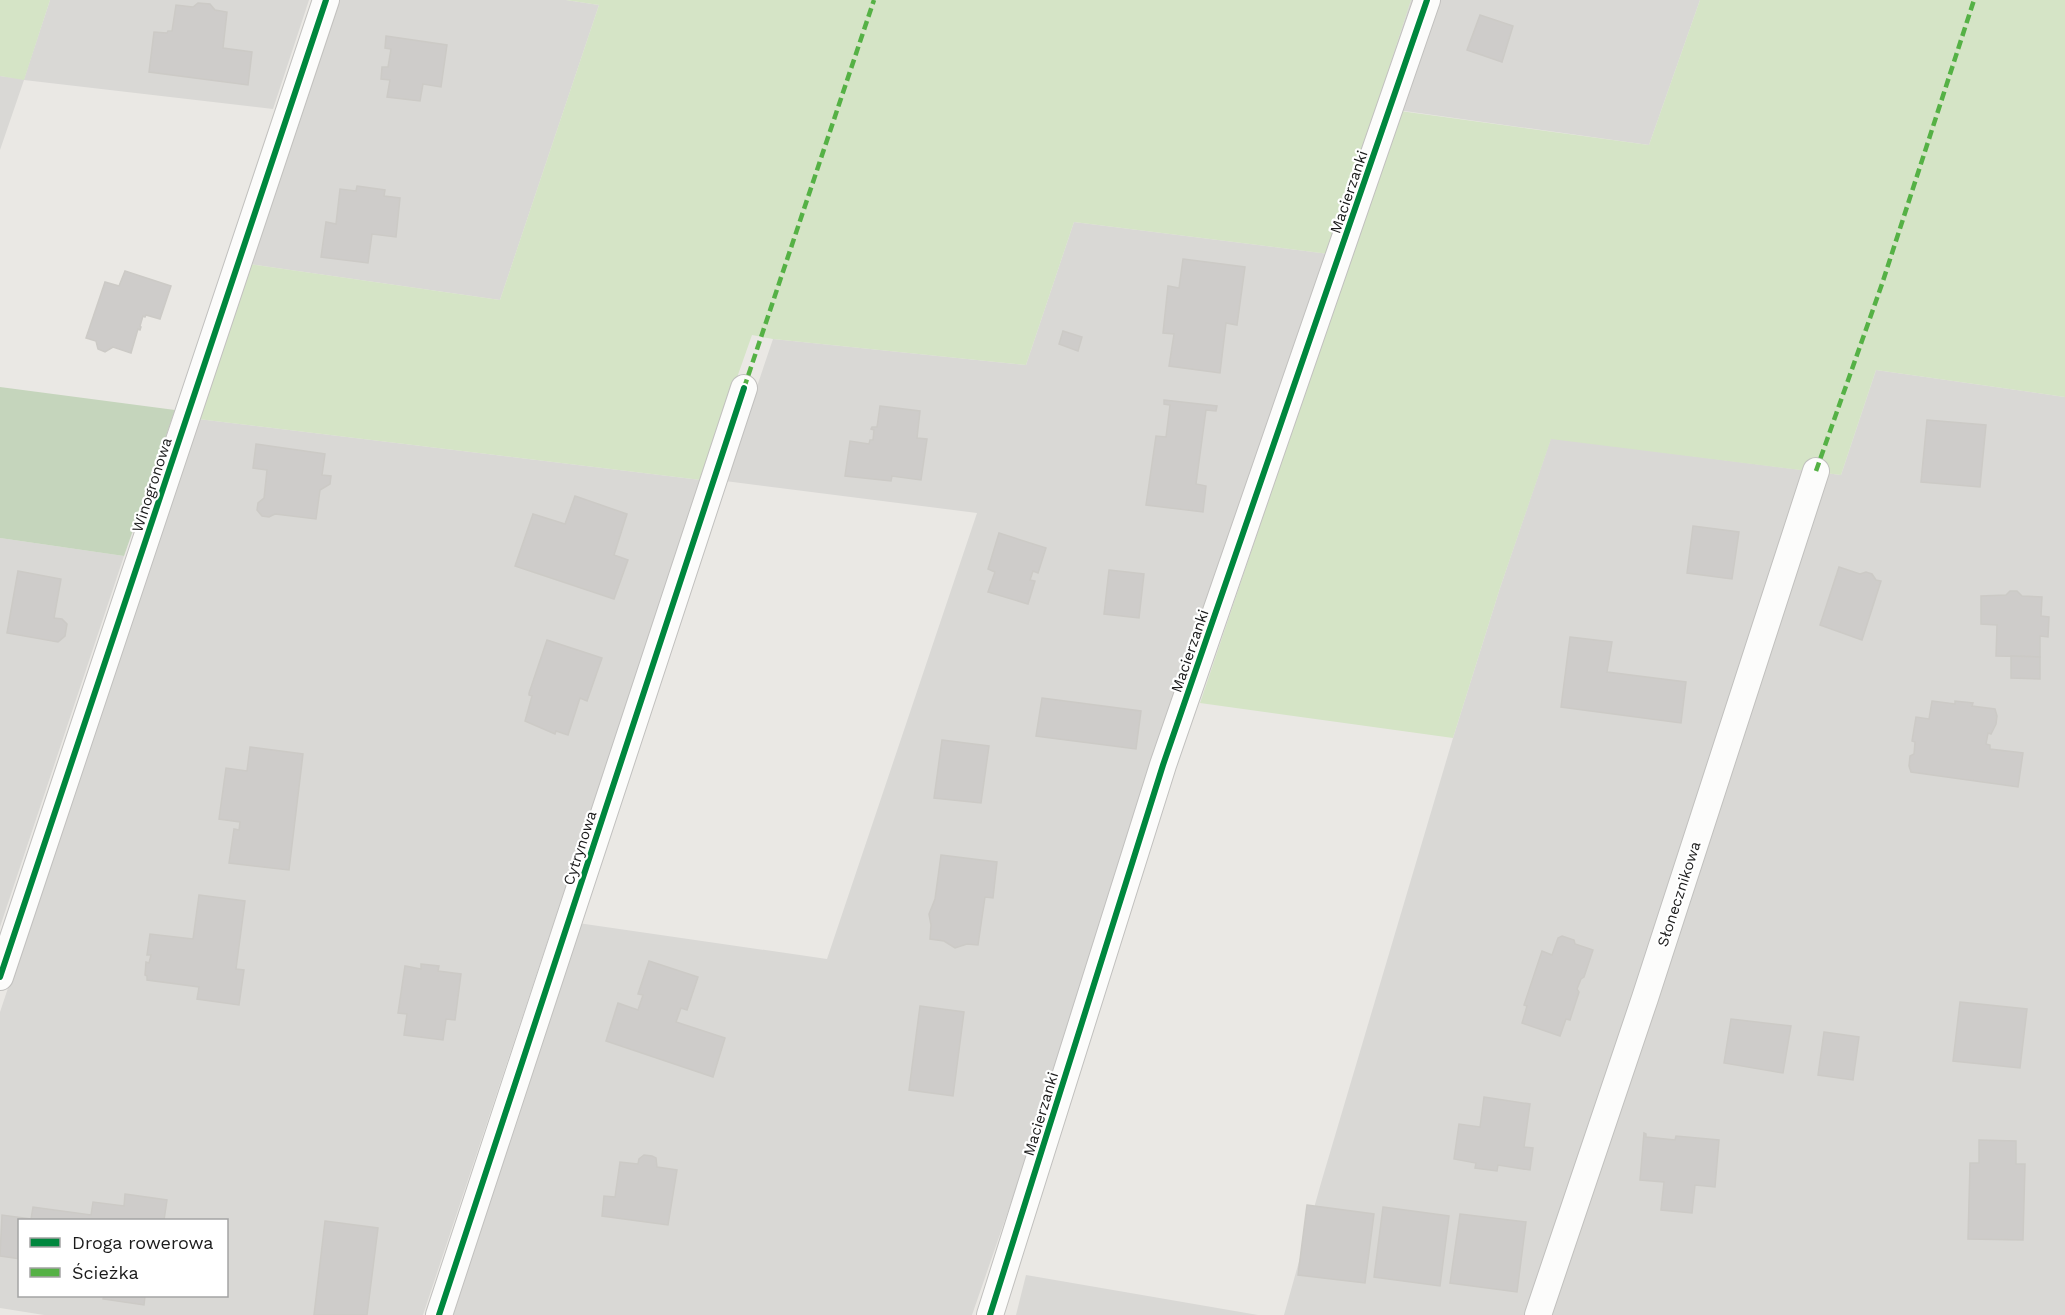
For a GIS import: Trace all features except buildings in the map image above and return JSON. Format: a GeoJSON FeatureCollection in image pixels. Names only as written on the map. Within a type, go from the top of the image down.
{"type":"FeatureCollection","features":[{"type":"Feature","properties":{"kind":"street","name":"Winogronowa"},"geometry":{"type":"LineString","coordinates":[[0,977],[326,0]]}},
{"type":"Feature","properties":{"kind":"street","name":"Macierzanki"},"geometry":{"type":"LineString","coordinates":[[990,1315],[1163,765],[1427,0]]}},
{"type":"Feature","properties":{"kind":"street","name":"Cytrynowa"},"geometry":{"type":"LineString","coordinates":[[440,1315],[744,388]]}},
{"type":"Feature","properties":{"kind":"street","name":"Słonecznikowa"},"geometry":{"type":"LineString","coordinates":[[1538,1315],[1645,998],[1816,471]]}},
{"type":"Feature","properties":{"kind":"shaded area"},"geometry":{"type":"Polygon","coordinates":[[[50,0],[309,0],[273,109],[24,80],[0,150],[0,76],[24,79],[50,0]]]}},
{"type":"Feature","properties":{"kind":"shaded area"},"geometry":{"type":"Polygon","coordinates":[[[335,0],[566,0],[599,5],[500,300],[249,264],[335,0]]]}},
{"type":"Feature","properties":{"kind":"shaded area"},"geometry":{"type":"Polygon","coordinates":[[[1411,0],[1700,0],[1649,145],[1376,107],[1411,0]]]}},
{"type":"Feature","properties":{"kind":"shaded area"},"geometry":{"type":"Polygon","coordinates":[[[1074,222],[1329,254],[1186,698],[972,1315],[450,1315],[578,923],[827,959],[977,513],[725,481],[773,339],[1026,365],[1074,222]]]}},
{"type":"Feature","properties":{"kind":"shaded area"},"geometry":{"type":"Polygon","coordinates":[[[1876,370],[2065,397],[2065,1315],[1284,1315],[1453,738],[1500,588],[1551,438],[1841,475],[1876,370]]]}},
{"type":"Feature","properties":{"kind":"shaded area"},"geometry":{"type":"Polygon","coordinates":[[[198,419],[701,480],[423,1315],[44,1315],[0,1308],[0,1012],[198,419]]]}},
{"type":"Feature","properties":{"kind":"shaded area"},"geometry":{"type":"Polygon","coordinates":[[[0,538],[124,556],[0,927],[0,538]]]}},
{"type":"Feature","properties":{"kind":"shaded area"},"geometry":{"type":"Polygon","coordinates":[[[1026,1275],[1258,1315],[1016,1315],[1026,1275]]]}},
{"type":"Feature","properties":{"kind":"green space"},"geometry":{"type":"Polygon","coordinates":[[[0,0],[50,0],[24,80],[0,76],[0,0]]]}},
{"type":"Feature","properties":{"kind":"green space"},"geometry":{"type":"Polygon","coordinates":[[[566,0],[1411,0],[1329,254],[1074,222],[1026,365],[752,335],[701,480],[198,419],[249,264],[500,300],[599,5],[566,0]]]}},
{"type":"Feature","properties":{"kind":"green space"},"geometry":{"type":"Polygon","coordinates":[[[1700,0],[2065,0],[2065,397],[1876,370],[1841,475],[1551,439],[1500,588],[1453,738],[1200,703],[1400,111],[1649,145],[1700,0]]]}},
{"type":"Feature","properties":{"kind":"green space"},"geometry":{"type":"Polygon","coordinates":[[[0,387],[175,410],[124,556],[0,538],[0,387]]]}},
{"type":"Feature","properties":{"kind":"marked path"},"geometry":{"type":"LineString","coordinates":[[744,388],[874,0]]}},
{"type":"Feature","properties":{"kind":"marked path"},"geometry":{"type":"LineString","coordinates":[[1816,471],[1882,284],[1974,0]]}},
{"type":"Feature","properties":{"kind":"cycle path"},"geometry":{"type":"LineString","coordinates":[[0,977],[326,0]]}},
{"type":"Feature","properties":{"kind":"cycle path"},"geometry":{"type":"LineString","coordinates":[[990,1315],[1163,765],[1427,0]]}},
{"type":"Feature","properties":{"kind":"cycle path"},"geometry":{"type":"LineString","coordinates":[[439,1315],[744,388]]}}]}
